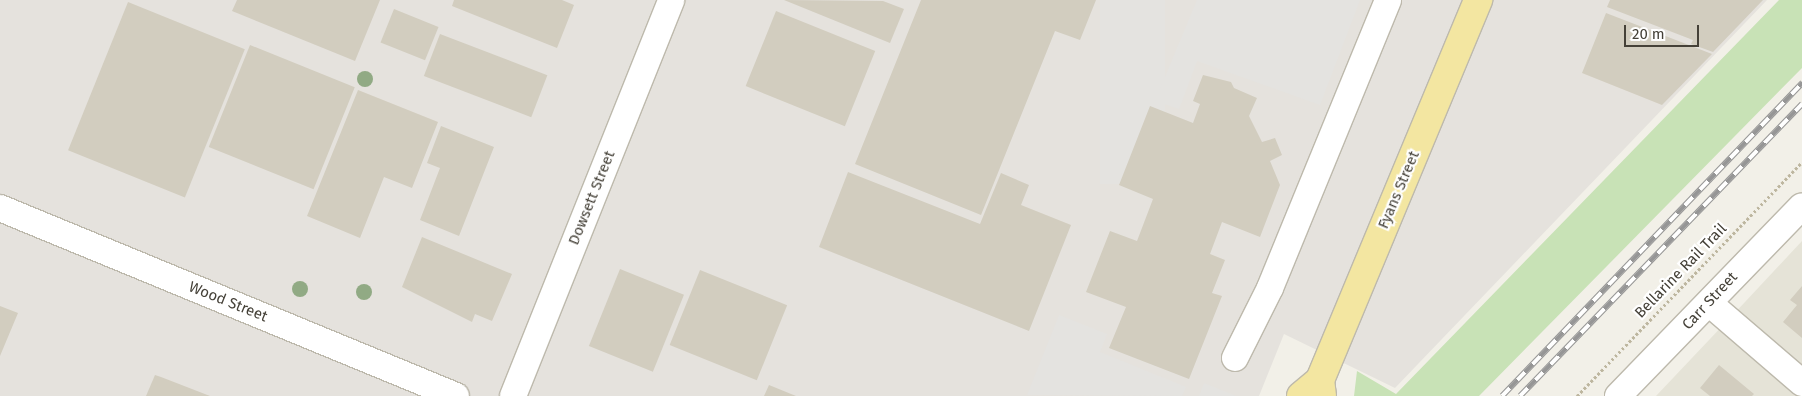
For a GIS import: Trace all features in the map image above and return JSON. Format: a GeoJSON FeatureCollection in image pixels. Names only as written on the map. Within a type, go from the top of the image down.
{"type":"FeatureCollection","features":[{"type":"Feature","properties":{"kind":"main road","name":"Fyans Street"},"geometry":{"type":"LineString","coordinates":[[1314,391],[1478,0]]}},
{"type":"Feature","properties":{"kind":"street","name":"Dowsett Street"},"geometry":{"type":"LineString","coordinates":[[513,396],[671,0]]}},
{"type":"Feature","properties":{"kind":"street"},"geometry":{"type":"LineString","coordinates":[[1235,358],[1270,288],[1388,0]]}},
{"type":"Feature","properties":{"kind":"street","name":"Carr Street"},"geometry":{"type":"LineString","coordinates":[[1618,396],[1802,206]]}},
{"type":"Feature","properties":{"kind":"street","name":"Wood Street"},"geometry":{"type":"LineString","coordinates":[[0,208],[456,396]]}},
{"type":"Feature","properties":{"kind":"street"},"geometry":{"type":"LineString","coordinates":[[1709,303],[1802,382]]}},
{"type":"Feature","properties":{"kind":"path","name":"Bellarine Rail Trail"},"geometry":{"type":"LineString","coordinates":[[1577,396],[1802,162]]}},
{"type":"Feature","properties":{"kind":"shaded area"},"geometry":{"type":"Polygon","coordinates":[[[0,0],[1767,0],[1395,388],[1284,334],[1259,396],[0,396],[0,0]]]}},
{"type":"Feature","properties":{"kind":"shaded area"},"geometry":{"type":"Polygon","coordinates":[[[1100,0],[1165,0],[1165,184],[1100,184],[1100,0]]]}},
{"type":"Feature","properties":{"kind":"shaded area"},"geometry":{"type":"Polygon","coordinates":[[[1197,0],[1360,0],[1320,105],[1197,61],[1179,109],[1155,101],[1197,0]]]}},
{"type":"Feature","properties":{"kind":"shaded area"},"geometry":{"type":"Polygon","coordinates":[[[1802,241],[1802,396],[1656,396],[1745,302],[1802,241]]]}},
{"type":"Feature","properties":{"kind":"shaded area"},"geometry":{"type":"Polygon","coordinates":[[[1059,315],[1107,334],[1100,352],[1186,387],[1182,396],[1027,395],[1059,315]]]}},
{"type":"Feature","properties":{"kind":"shaded area"},"geometry":{"type":"Polygon","coordinates":[[[1204,383],[1236,396],[1199,396],[1204,383]]]}},
{"type":"Feature","properties":{"kind":"green space"},"geometry":{"type":"Polygon","coordinates":[[[1779,0],[1802,0],[1802,68],[1479,396],[1354,396],[1357,371],[1396,394],[1779,0]]]}},
{"type":"Feature","properties":{"kind":"building"},"geometry":{"type":"Polygon","coordinates":[[[237,0],[380,0],[355,61],[232,11],[237,0]]]}},
{"type":"Feature","properties":{"kind":"building"},"geometry":{"type":"Polygon","coordinates":[[[454,0],[562,0],[574,5],[557,48],[452,6],[454,0]]]}},
{"type":"Feature","properties":{"kind":"building"},"geometry":{"type":"Polygon","coordinates":[[[784,0],[883,1],[904,9],[890,43],[784,0]]]}},
{"type":"Feature","properties":{"kind":"building"},"geometry":{"type":"Polygon","coordinates":[[[921,0],[1096,0],[1080,40],[1055,31],[981,215],[855,164],[921,0]]]}},
{"type":"Feature","properties":{"kind":"building"},"geometry":{"type":"Polygon","coordinates":[[[1610,0],[1763,0],[1713,52],[1691,44],[1693,40],[1607,7],[1610,0]]]}},
{"type":"Feature","properties":{"kind":"building"},"geometry":{"type":"Polygon","coordinates":[[[128,2],[245,49],[185,198],[68,150],[128,2]]]}},
{"type":"Feature","properties":{"kind":"building"},"geometry":{"type":"Polygon","coordinates":[[[394,9],[439,27],[425,60],[381,42],[394,9]]]}},
{"type":"Feature","properties":{"kind":"building"},"geometry":{"type":"Polygon","coordinates":[[[776,11],[875,51],[845,126],[746,86],[776,11]]]}},
{"type":"Feature","properties":{"kind":"building"},"geometry":{"type":"Polygon","coordinates":[[[1606,13],[1712,54],[1662,105],[1582,73],[1606,13]]]}},
{"type":"Feature","properties":{"kind":"building"},"geometry":{"type":"Polygon","coordinates":[[[440,34],[547,75],[531,117],[424,76],[440,34]]]}},
{"type":"Feature","properties":{"kind":"building"},"geometry":{"type":"Polygon","coordinates":[[[250,45],[355,87],[314,189],[209,147],[250,45]]]}},
{"type":"Feature","properties":{"kind":"building"},"geometry":{"type":"Polygon","coordinates":[[[1203,75],[1231,82],[1234,88],[1257,98],[1249,116],[1262,142],[1275,138],[1282,155],[1270,161],[1280,185],[1260,237],[1222,222],[1210,254],[1225,260],[1212,293],[1222,296],[1189,379],[1109,348],[1126,307],[1086,292],[1110,231],[1137,241],[1153,199],[1119,185],[1150,106],[1193,123],[1200,104],[1193,101],[1203,75]]]}},
{"type":"Feature","properties":{"kind":"building"},"geometry":{"type":"Polygon","coordinates":[[[358,90],[438,122],[412,188],[384,177],[360,238],[307,216],[358,90]]]}},
{"type":"Feature","properties":{"kind":"building"},"geometry":{"type":"Polygon","coordinates":[[[441,126],[494,147],[459,236],[420,220],[440,168],[427,163],[441,126]]]}},
{"type":"Feature","properties":{"kind":"building"},"geometry":{"type":"Polygon","coordinates":[[[848,172],[980,224],[1001,173],[1029,185],[1021,205],[1071,225],[1029,331],[819,247],[848,172]]]}},
{"type":"Feature","properties":{"kind":"building"},"geometry":{"type":"Polygon","coordinates":[[[422,237],[512,274],[492,321],[475,314],[472,322],[402,287],[422,237]]]}},
{"type":"Feature","properties":{"kind":"building"},"geometry":{"type":"Polygon","coordinates":[[[620,269],[684,295],[653,372],[589,346],[620,269]]]}},
{"type":"Feature","properties":{"kind":"building"},"geometry":{"type":"Polygon","coordinates":[[[700,270],[787,305],[757,380],[670,345],[700,270]]]}},
{"type":"Feature","properties":{"kind":"building"},"geometry":{"type":"Polygon","coordinates":[[[1802,286],[1802,338],[1783,322],[1797,305],[1790,300],[1802,286]]]}},
{"type":"Feature","properties":{"kind":"building"},"geometry":{"type":"Polygon","coordinates":[[[0,306],[18,313],[0,356],[0,306]]]}},
{"type":"Feature","properties":{"kind":"building"},"geometry":{"type":"Polygon","coordinates":[[[1719,365],[1754,394],[1752,396],[1710,396],[1700,388],[1719,365]]]}},
{"type":"Feature","properties":{"kind":"building"},"geometry":{"type":"Polygon","coordinates":[[[155,375],[161,377],[210,396],[146,396],[155,375]]]}},
{"type":"Feature","properties":{"kind":"building"},"geometry":{"type":"Polygon","coordinates":[[[769,385],[796,396],[764,396],[769,385]]]}},
{"type":"Feature","properties":{"kind":"railway"},"geometry":{"type":"LineString","coordinates":[[1502,396],[1802,83]]}},
{"type":"Feature","properties":{"kind":"railway"},"geometry":{"type":"LineString","coordinates":[[1520,396],[1802,104]]}}]}
